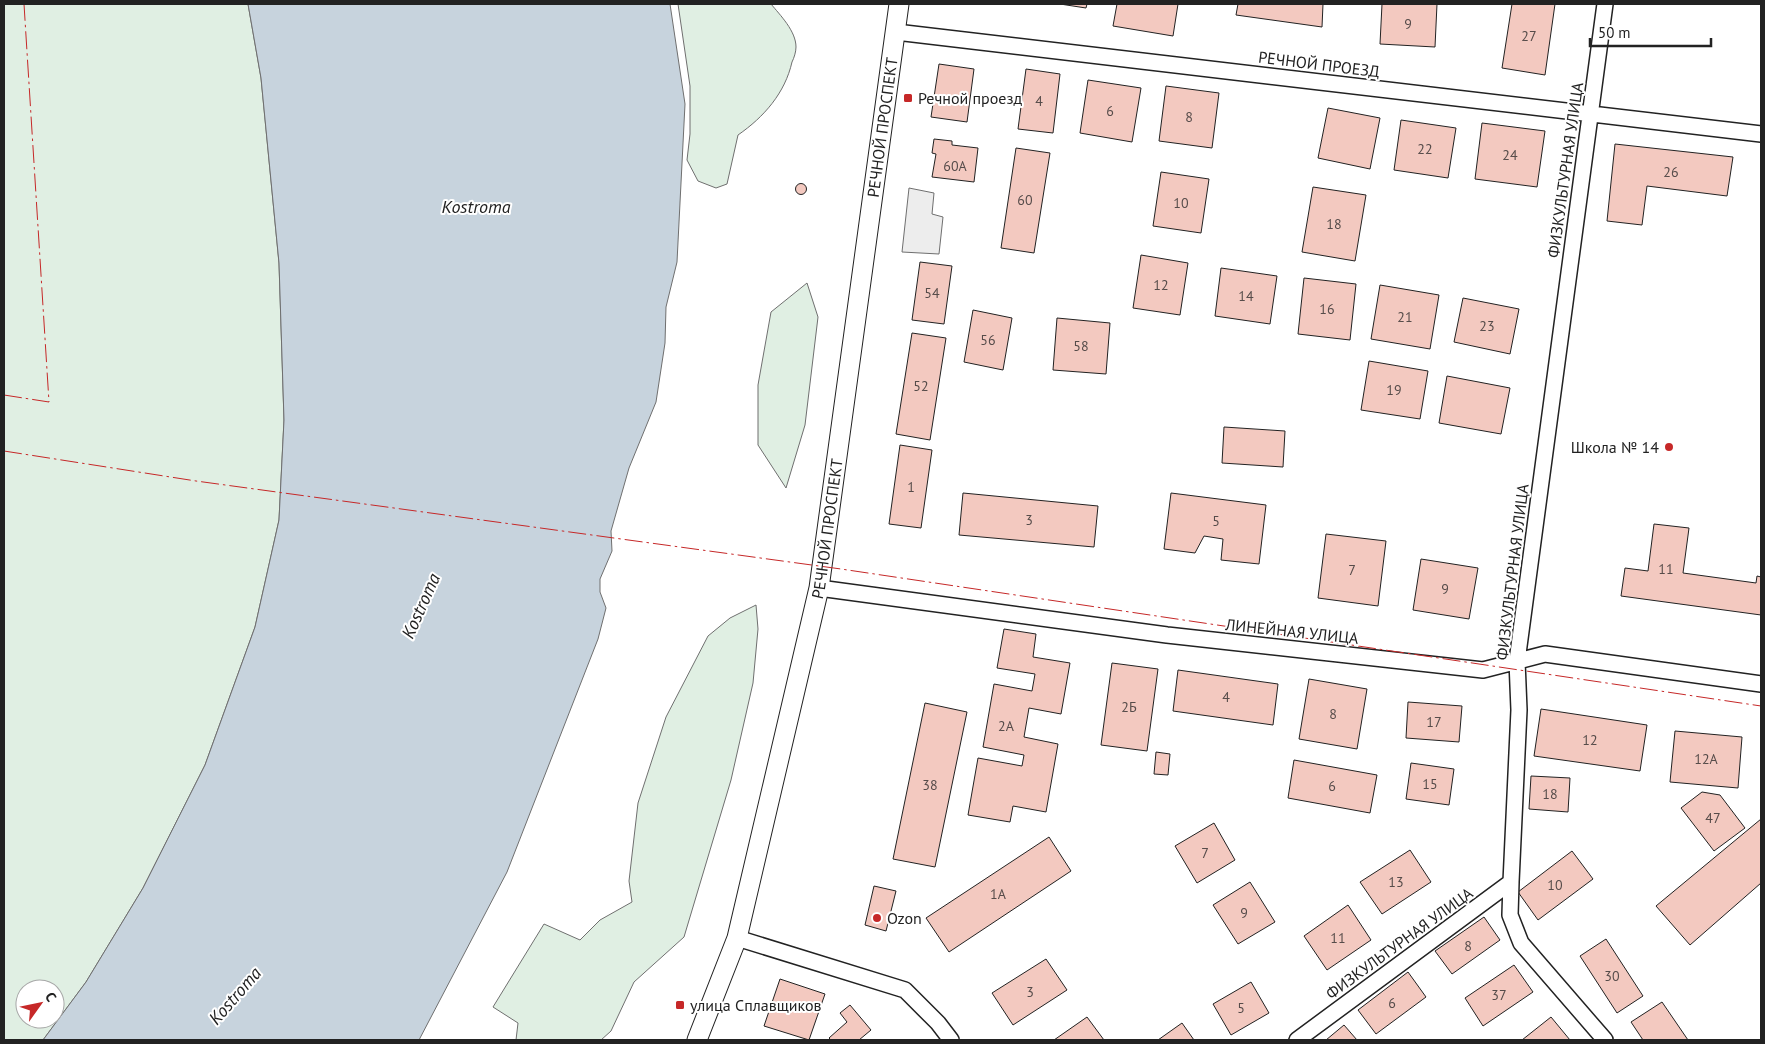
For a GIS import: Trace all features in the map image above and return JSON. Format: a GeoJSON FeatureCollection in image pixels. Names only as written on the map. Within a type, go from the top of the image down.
{"type":"FeatureCollection","features":[{"type":"Feature","properties":{"kind":"street","name":"РЕЧНОЙ ПРОСПЕКТ"},"geometry":{"type":"LineString","coordinates":[[696,1040],[737,938],[818,588],[899,4]]}},
{"type":"Feature","properties":{"kind":"street","name":"ФИЗКУЛЬТУРНАЯ УЛИЦА"},"geometry":{"type":"LineString","coordinates":[[1297,1040],[1511,882],[1519,710],[1517,661],[1605,4]]}},
{"type":"Feature","properties":{"kind":"street","name":"РЕЧНОЙ ПРОЕЗД"},"geometry":{"type":"LineString","coordinates":[[896,32],[1761,134]]}},
{"type":"Feature","properties":{"kind":"street","name":"ЛИНЕЙНАЯ УЛИЦА"},"geometry":{"type":"LineString","coordinates":[[818,588],[1167,635],[1483,670],[1545,654],[1761,684]]}},
{"type":"Feature","properties":{"kind":"street"},"geometry":{"type":"LineString","coordinates":[[1511,882],[1510,915],[1521,943],[1605,1040]]}},
{"type":"Feature","properties":{"kind":"street"},"geometry":{"type":"LineString","coordinates":[[737,938],[905,990],[938,1023],[951,1040]]}},
{"type":"Feature","properties":{"kind":"green space"},"geometry":{"type":"Polygon","coordinates":[[[4,4],[248,4],[261,78],[279,263],[284,420],[279,520],[255,627],[205,765],[143,888],[86,982],[65,1010],[65,979],[15,979],[15,1029],[51,1029],[43,1040],[4,1040],[4,4]]]}},
{"type":"Feature","properties":{"kind":"green space"},"geometry":{"type":"Polygon","coordinates":[[[678,4],[771,4],[787,24],[795,41],[795,53],[789,73],[779,94],[765,112],[738,135],[727,184],[716,188],[698,181],[687,160],[690,134],[690,86],[678,4]]]}},
{"type":"Feature","properties":{"kind":"green space"},"geometry":{"type":"Polygon","coordinates":[[[807,283],[818,317],[805,425],[786,488],[758,445],[758,385],[771,312],[807,283]]]}},
{"type":"Feature","properties":{"kind":"green space"},"geometry":{"type":"Polygon","coordinates":[[[756,605],[758,629],[753,683],[731,780],[684,937],[634,982],[611,1031],[601,1040],[516,1040],[518,1023],[493,1007],[544,924],[580,940],[600,920],[632,902],[629,881],[638,803],[666,717],[708,636],[730,618],[756,605]]]}},
{"type":"Feature","properties":{"kind":"shaded area"},"geometry":{"type":"Polygon","coordinates":[[[909,188],[934,193],[932,214],[943,217],[939,254],[902,252],[909,188]]]}},
{"type":"Feature","properties":{"kind":"water","name":"Kostroma"},"geometry":{"type":"Polygon","coordinates":[[[248,4],[670,4],[685,104],[677,262],[666,307],[665,343],[656,402],[629,468],[611,531],[612,551],[600,579],[600,592],[606,608],[598,639],[507,872],[419,1040],[43,1040],[51,1029],[65,1029],[65,1010],[86,982],[143,888],[205,765],[255,627],[279,520],[284,420],[279,263],[261,78],[248,4]]]}},
{"type":"Feature","properties":{"kind":"building"},"geometry":{"type":"Polygon","coordinates":[[[1060,4],[1087,4],[1086,8],[1060,4]]]}},
{"type":"Feature","properties":{"kind":"building"},"geometry":{"type":"Polygon","coordinates":[[[1117,4],[1178,4],[1173,36],[1113,26],[1117,4]]]}},
{"type":"Feature","properties":{"kind":"building"},"geometry":{"type":"Polygon","coordinates":[[[1238,4],[1323,4],[1322,27],[1236,15],[1238,4]]]}},
{"type":"Feature","properties":{"kind":"building"},"geometry":{"type":"Polygon","coordinates":[[[1382,4],[1437,4],[1435,47],[1380,44],[1382,4]]]}},
{"type":"Feature","properties":{"kind":"building"},"geometry":{"type":"Polygon","coordinates":[[[1512,4],[1555,4],[1545,75],[1502,68],[1512,4]]]}},
{"type":"Feature","properties":{"kind":"building"},"geometry":{"type":"Polygon","coordinates":[[[939,64],[974,69],[967,122],[931,117],[939,64]]]}},
{"type":"Feature","properties":{"kind":"building"},"geometry":{"type":"Polygon","coordinates":[[[1026,69],[1060,74],[1053,133],[1018,129],[1026,69]]]}},
{"type":"Feature","properties":{"kind":"building"},"geometry":{"type":"Polygon","coordinates":[[[1088,80],[1141,88],[1132,142],[1080,133],[1088,80]]]}},
{"type":"Feature","properties":{"kind":"building"},"geometry":{"type":"Polygon","coordinates":[[[1166,86],[1219,93],[1212,148],[1159,141],[1166,86]]]}},
{"type":"Feature","properties":{"kind":"building"},"geometry":{"type":"Polygon","coordinates":[[[1328,108],[1380,118],[1370,169],[1318,158],[1328,108]]]}},
{"type":"Feature","properties":{"kind":"building"},"geometry":{"type":"Polygon","coordinates":[[[1401,120],[1456,128],[1448,178],[1394,170],[1401,120]]]}},
{"type":"Feature","properties":{"kind":"building"},"geometry":{"type":"Polygon","coordinates":[[[1482,123],[1545,131],[1537,187],[1475,179],[1482,123]]]}},
{"type":"Feature","properties":{"kind":"building"},"geometry":{"type":"Polygon","coordinates":[[[934,139],[952,141],[952,145],[978,148],[974,182],[932,177],[936,154],[932,153],[934,139]]]}},
{"type":"Feature","properties":{"kind":"building"},"geometry":{"type":"Polygon","coordinates":[[[1615,144],[1733,157],[1727,196],[1647,186],[1642,225],[1607,221],[1615,144]]]}},
{"type":"Feature","properties":{"kind":"building"},"geometry":{"type":"Polygon","coordinates":[[[1016,148],[1050,153],[1034,253],[1001,248],[1016,148]]]}},
{"type":"Feature","properties":{"kind":"building"},"geometry":{"type":"Polygon","coordinates":[[[1161,172],[1209,179],[1201,233],[1153,226],[1161,172]]]}},
{"type":"Feature","properties":{"kind":"building"},"geometry":{"type":"Polygon","coordinates":[[[799,184],[803,184],[806,189],[805,193],[799,194],[796,191],[796,187],[799,184]]]}},
{"type":"Feature","properties":{"kind":"building"},"geometry":{"type":"Polygon","coordinates":[[[1313,187],[1366,195],[1355,261],[1302,252],[1313,187]]]}},
{"type":"Feature","properties":{"kind":"building"},"geometry":{"type":"Polygon","coordinates":[[[1141,255],[1188,263],[1180,315],[1133,308],[1141,255]]]}},
{"type":"Feature","properties":{"kind":"building"},"geometry":{"type":"Polygon","coordinates":[[[920,262],[952,266],[944,324],[912,320],[920,262]]]}},
{"type":"Feature","properties":{"kind":"building"},"geometry":{"type":"Polygon","coordinates":[[[1221,268],[1277,276],[1270,324],[1215,316],[1221,268]]]}},
{"type":"Feature","properties":{"kind":"building"},"geometry":{"type":"Polygon","coordinates":[[[1304,278],[1356,284],[1350,340],[1298,334],[1304,278]]]}},
{"type":"Feature","properties":{"kind":"building"},"geometry":{"type":"Polygon","coordinates":[[[1380,285],[1439,295],[1430,349],[1371,339],[1380,285]]]}},
{"type":"Feature","properties":{"kind":"building"},"geometry":{"type":"Polygon","coordinates":[[[1463,298],[1519,309],[1510,354],[1454,342],[1463,298]]]}},
{"type":"Feature","properties":{"kind":"building"},"geometry":{"type":"Polygon","coordinates":[[[973,310],[1012,318],[1003,370],[964,362],[973,310]]]}},
{"type":"Feature","properties":{"kind":"building"},"geometry":{"type":"Polygon","coordinates":[[[1057,318],[1110,323],[1106,374],[1053,370],[1057,318]]]}},
{"type":"Feature","properties":{"kind":"building"},"geometry":{"type":"Polygon","coordinates":[[[912,333],[946,338],[930,440],[896,434],[912,333]]]}},
{"type":"Feature","properties":{"kind":"building"},"geometry":{"type":"Polygon","coordinates":[[[1369,361],[1428,371],[1420,419],[1361,410],[1369,361]]]}},
{"type":"Feature","properties":{"kind":"building"},"geometry":{"type":"Polygon","coordinates":[[[1447,376],[1510,388],[1501,434],[1439,423],[1447,376]]]}},
{"type":"Feature","properties":{"kind":"building"},"geometry":{"type":"Polygon","coordinates":[[[1224,427],[1285,431],[1283,467],[1222,463],[1224,427]]]}},
{"type":"Feature","properties":{"kind":"building"},"geometry":{"type":"Polygon","coordinates":[[[900,445],[932,450],[921,528],[889,524],[900,445]]]}},
{"type":"Feature","properties":{"kind":"building"},"geometry":{"type":"Polygon","coordinates":[[[963,493],[1098,506],[1094,547],[959,535],[963,493]]]}},
{"type":"Feature","properties":{"kind":"building"},"geometry":{"type":"Polygon","coordinates":[[[1171,493],[1266,505],[1259,564],[1221,560],[1223,539],[1204,536],[1195,553],[1164,549],[1171,493]]]}},
{"type":"Feature","properties":{"kind":"building"},"geometry":{"type":"Polygon","coordinates":[[[1654,524],[1689,528],[1683,573],[1756,583],[1757,576],[1761,577],[1761,615],[1621,596],[1625,568],[1648,571],[1654,524]]]}},
{"type":"Feature","properties":{"kind":"building"},"geometry":{"type":"Polygon","coordinates":[[[1326,534],[1386,541],[1378,606],[1318,598],[1326,534]]]}},
{"type":"Feature","properties":{"kind":"building"},"geometry":{"type":"Polygon","coordinates":[[[1421,559],[1478,568],[1469,619],[1413,610],[1421,559]]]}},
{"type":"Feature","properties":{"kind":"building"},"geometry":{"type":"Polygon","coordinates":[[[1004,629],[1036,634],[1033,657],[1070,663],[1061,714],[1029,708],[1024,737],[1058,744],[1046,812],[1013,806],[1010,822],[968,815],[978,758],[1022,766],[1024,755],[983,747],[994,684],[1032,691],[1035,674],[997,668],[1004,629]]]}},
{"type":"Feature","properties":{"kind":"building"},"geometry":{"type":"Polygon","coordinates":[[[1112,663],[1158,669],[1147,751],[1101,745],[1112,663]]]}},
{"type":"Feature","properties":{"kind":"building"},"geometry":{"type":"Polygon","coordinates":[[[1178,670],[1278,684],[1273,725],[1173,711],[1178,670]]]}},
{"type":"Feature","properties":{"kind":"building"},"geometry":{"type":"Polygon","coordinates":[[[1309,679],[1367,689],[1357,749],[1299,739],[1309,679]]]}},
{"type":"Feature","properties":{"kind":"building"},"geometry":{"type":"Polygon","coordinates":[[[1408,702],[1462,706],[1459,742],[1406,738],[1408,702]]]}},
{"type":"Feature","properties":{"kind":"building"},"geometry":{"type":"Polygon","coordinates":[[[925,703],[967,712],[935,867],[893,859],[925,703]]]}},
{"type":"Feature","properties":{"kind":"building"},"geometry":{"type":"Polygon","coordinates":[[[1541,709],[1647,725],[1640,771],[1534,756],[1541,709]]]}},
{"type":"Feature","properties":{"kind":"building"},"geometry":{"type":"Polygon","coordinates":[[[1675,731],[1742,737],[1738,788],[1670,782],[1675,731]]]}},
{"type":"Feature","properties":{"kind":"building"},"geometry":{"type":"Polygon","coordinates":[[[1156,752],[1170,754],[1168,775],[1154,774],[1156,752]]]}},
{"type":"Feature","properties":{"kind":"building"},"geometry":{"type":"Polygon","coordinates":[[[1294,760],[1377,775],[1370,813],[1288,798],[1294,760]]]}},
{"type":"Feature","properties":{"kind":"building"},"geometry":{"type":"Polygon","coordinates":[[[1411,763],[1454,769],[1449,805],[1406,799],[1411,763]]]}},
{"type":"Feature","properties":{"kind":"building"},"geometry":{"type":"Polygon","coordinates":[[[1531,776],[1570,778],[1568,812],[1529,809],[1531,776]]]}},
{"type":"Feature","properties":{"kind":"building"},"geometry":{"type":"Polygon","coordinates":[[[1702,792],[1720,795],[1745,828],[1714,851],[1681,808],[1702,792]]]}},
{"type":"Feature","properties":{"kind":"building"},"geometry":{"type":"Polygon","coordinates":[[[1761,819],[1761,883],[1690,945],[1656,906],[1761,819]]]}},
{"type":"Feature","properties":{"kind":"building"},"geometry":{"type":"Polygon","coordinates":[[[1214,823],[1235,860],[1197,883],[1175,846],[1214,823]]]}},
{"type":"Feature","properties":{"kind":"building"},"geometry":{"type":"Polygon","coordinates":[[[1049,837],[1071,871],[949,952],[926,918],[1049,837]]]}},
{"type":"Feature","properties":{"kind":"building"},"geometry":{"type":"Polygon","coordinates":[[[1410,850],[1431,882],[1382,914],[1360,882],[1410,850]]]}},
{"type":"Feature","properties":{"kind":"building"},"geometry":{"type":"Polygon","coordinates":[[[1572,851],[1593,879],[1538,920],[1518,892],[1572,851]]]}},
{"type":"Feature","properties":{"kind":"building"},"geometry":{"type":"Polygon","coordinates":[[[1250,882],[1275,922],[1238,944],[1213,905],[1250,882]]]}},
{"type":"Feature","properties":{"kind":"building"},"geometry":{"type":"Polygon","coordinates":[[[874,886],[896,891],[886,931],[865,925],[874,886]]]}},
{"type":"Feature","properties":{"kind":"building"},"geometry":{"type":"Polygon","coordinates":[[[1348,905],[1371,940],[1327,970],[1304,936],[1348,905]]]}},
{"type":"Feature","properties":{"kind":"building"},"geometry":{"type":"Polygon","coordinates":[[[1484,917],[1500,940],[1452,974],[1435,951],[1484,917]]]}},
{"type":"Feature","properties":{"kind":"building"},"geometry":{"type":"Polygon","coordinates":[[[1606,939],[1643,996],[1617,1013],[1580,956],[1606,939]]]}},
{"type":"Feature","properties":{"kind":"building"},"geometry":{"type":"Polygon","coordinates":[[[1046,959],[1067,990],[1013,1025],[992,993],[1046,959]]]}},
{"type":"Feature","properties":{"kind":"building"},"geometry":{"type":"Polygon","coordinates":[[[1514,965],[1533,992],[1483,1026],[1465,998],[1514,965]]]}},
{"type":"Feature","properties":{"kind":"building"},"geometry":{"type":"Polygon","coordinates":[[[1408,972],[1426,997],[1376,1034],[1358,1010],[1408,972]]]}},
{"type":"Feature","properties":{"kind":"building"},"geometry":{"type":"Polygon","coordinates":[[[780,979],[825,994],[809,1040],[764,1026],[780,979]]]}},
{"type":"Feature","properties":{"kind":"building"},"geometry":{"type":"Polygon","coordinates":[[[1251,982],[1269,1013],[1231,1035],[1213,1004],[1251,982]]]}},
{"type":"Feature","properties":{"kind":"building"},"geometry":{"type":"Polygon","coordinates":[[[1662,1002],[1688,1040],[1643,1040],[1631,1022],[1662,1002]]]}},
{"type":"Feature","properties":{"kind":"building"},"geometry":{"type":"Polygon","coordinates":[[[850,1005],[871,1030],[859,1040],[831,1040],[829,1038],[847,1022],[840,1013],[850,1005]]]}},
{"type":"Feature","properties":{"kind":"building"},"geometry":{"type":"Polygon","coordinates":[[[1087,1017],[1104,1040],[1054,1040],[1087,1017]]]}},
{"type":"Feature","properties":{"kind":"building"},"geometry":{"type":"Polygon","coordinates":[[[1551,1017],[1570,1040],[1522,1040],[1551,1017]]]}},
{"type":"Feature","properties":{"kind":"building"},"geometry":{"type":"Polygon","coordinates":[[[1182,1023],[1194,1040],[1158,1040],[1182,1023]]]}},
{"type":"Feature","properties":{"kind":"building"},"geometry":{"type":"Polygon","coordinates":[[[1344,1025],[1357,1040],[1326,1040],[1344,1025]]]}},
{"type":"Feature","properties":{"kind":"power"},"geometry":{"type":"LineString","coordinates":[[4,395],[49,402],[24,4]]}},
{"type":"Feature","properties":{"kind":"power"},"geometry":{"type":"LineString","coordinates":[[4,451],[196,481],[841,569],[1761,706]]}},
{"type":"Feature","properties":{"kind":"place","name":"Речной проезд"},"geometry":{"type":"Point","coordinates":[908,98]}},
{"type":"Feature","properties":{"kind":"place","name":"Школа № 14"},"geometry":{"type":"Point","coordinates":[1669,447]}},
{"type":"Feature","properties":{"kind":"place","name":"Ozon"},"geometry":{"type":"Point","coordinates":[877,918]}},
{"type":"Feature","properties":{"kind":"place","name":"улица Сплавщиков"},"geometry":{"type":"Point","coordinates":[680,1005]}}]}
